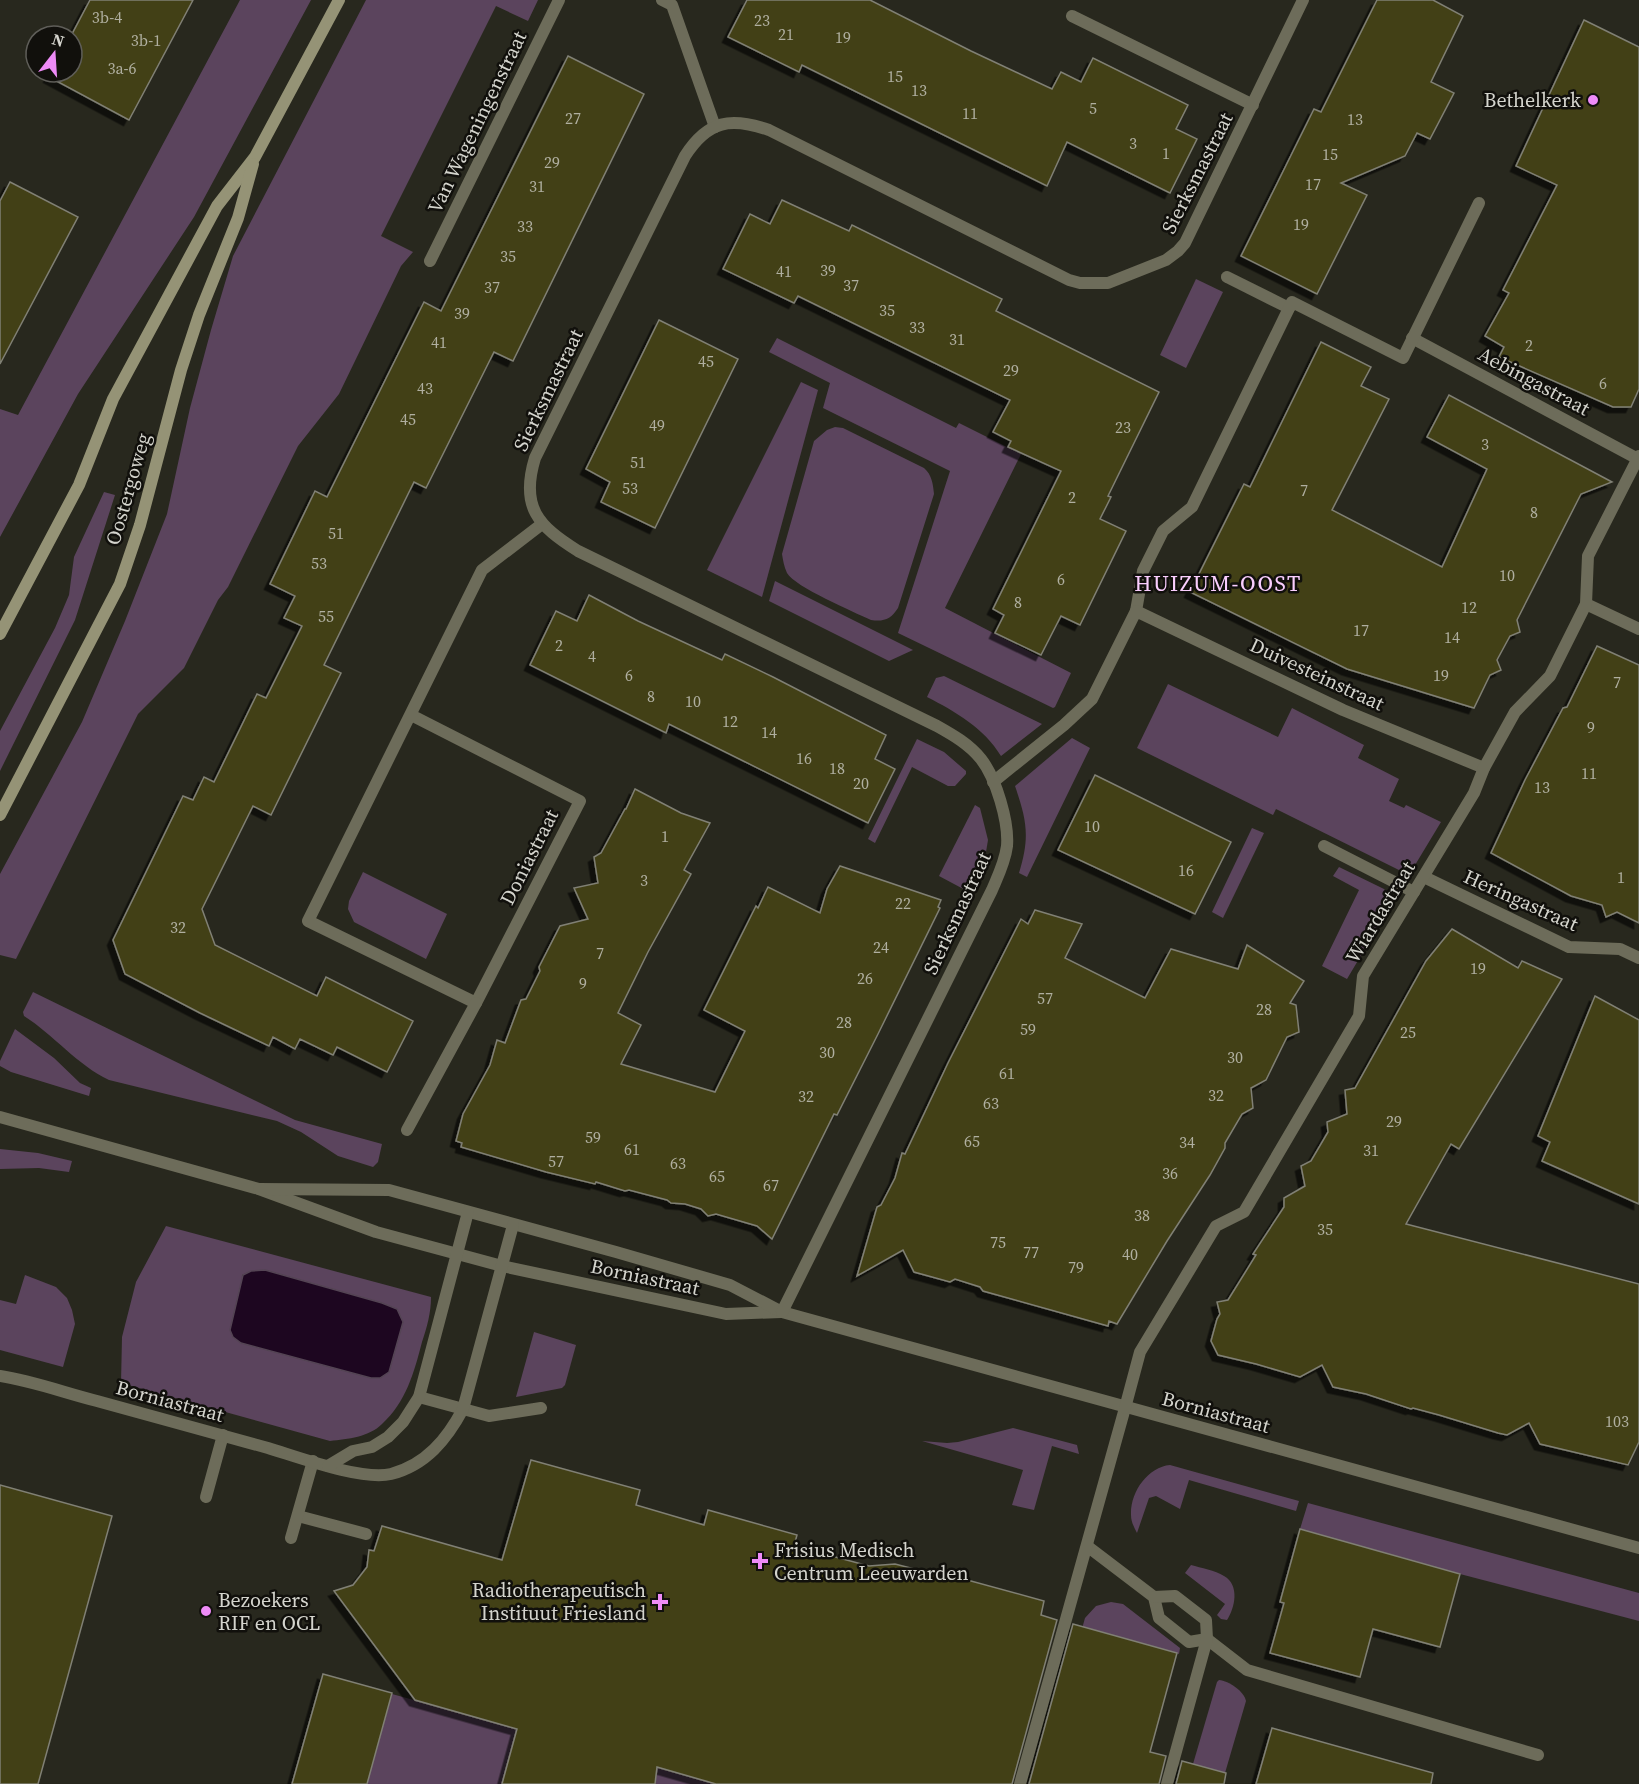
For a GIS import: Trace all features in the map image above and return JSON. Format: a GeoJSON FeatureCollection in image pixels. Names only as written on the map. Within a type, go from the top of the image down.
{"type":"FeatureCollection","features":[{"type":"Feature","properties":{"kind":"main road","name":"Oostergoweg"},"geometry":{"type":"LineString","coordinates":[[0,634],[79,485],[113,399],[217,206],[255,157],[339,0]]}},
{"type":"Feature","properties":{"kind":"main road","name":"Oostergoweg"},"geometry":{"type":"LineString","coordinates":[[0,815],[120,584],[140,525],[181,370],[199,315],[238,218],[255,157]]}},
{"type":"Feature","properties":{"kind":"street","name":"Van Wageningenstraat"},"geometry":{"type":"LineString","coordinates":[[430,261],[559,0]]}},
{"type":"Feature","properties":{"kind":"street"},"geometry":{"type":"LineString","coordinates":[[662,0],[672,5],[715,127]]}},
{"type":"Feature","properties":{"kind":"street","name":"Sierksmastraat"},"geometry":{"type":"LineString","coordinates":[[782,1312],[987,901],[1007,848],[1002,809],[993,782],[981,760],[963,741],[937,726],[578,551],[556,538],[542,524],[533,509],[529,492],[530,475],[535,458],[685,156],[694,142],[715,127],[731,122],[748,123],[769,130],[1069,279],[1080,283],[1108,283],[1166,260],[1178,252],[1192,230],[1304,0]]}},
{"type":"Feature","properties":{"kind":"street"},"geometry":{"type":"LineString","coordinates":[[1072,16],[1253,105]]}},
{"type":"Feature","properties":{"kind":"street"},"geometry":{"type":"LineString","coordinates":[[1227,277],[1403,358],[1479,203]]}},
{"type":"Feature","properties":{"kind":"street"},"geometry":{"type":"LineString","coordinates":[[993,782],[1064,725],[1092,699],[1137,611],[1143,571],[1163,531],[1192,507],[1290,305]]}},
{"type":"Feature","properties":{"kind":"street","name":"Aebingastraat"},"geometry":{"type":"LineString","coordinates":[[1412,338],[1638,458]]}},
{"type":"Feature","properties":{"kind":"street","name":"Wiardastraat"},"geometry":{"type":"LineString","coordinates":[[1020,1784],[1140,1352],[1216,1226],[1244,1212],[1359,1017],[1363,976],[1474,793],[1484,768],[1515,712],[1550,676],[1586,604],[1588,556],[1638,458]]}},
{"type":"Feature","properties":{"kind":"street"},"geometry":{"type":"LineString","coordinates":[[476,1003],[308,921],[482,570],[542,524]]}},
{"type":"Feature","properties":{"kind":"street"},"geometry":{"type":"LineString","coordinates":[[1586,604],[1639,629]]}},
{"type":"Feature","properties":{"kind":"street","name":"Duivesteinstraat"},"geometry":{"type":"LineString","coordinates":[[1137,611],[1344,710],[1484,768]]}},
{"type":"Feature","properties":{"kind":"street","name":"Doniastraat"},"geometry":{"type":"LineString","coordinates":[[408,1130],[580,801],[411,716]]}},
{"type":"Feature","properties":{"kind":"street"},"geometry":{"type":"LineString","coordinates":[[1324,846],[1414,891]]}},
{"type":"Feature","properties":{"kind":"street","name":"Heringastraat"},"geometry":{"type":"LineString","coordinates":[[1424,877],[1569,947],[1620,949],[1639,958]]}},
{"type":"Feature","properties":{"kind":"street","name":"Borniastraat"},"geometry":{"type":"LineString","coordinates":[[0,1117],[259,1189],[376,1232],[502,1266],[726,1314],[782,1312]]}},
{"type":"Feature","properties":{"kind":"street","name":"Borniastraat"},"geometry":{"type":"LineString","coordinates":[[259,1189],[388,1190],[730,1285],[782,1312],[1125,1408],[1639,1547]]}},
{"type":"Feature","properties":{"kind":"street"},"geometry":{"type":"LineString","coordinates":[[328,1466],[353,1451],[372,1447],[388,1437],[403,1422],[419,1397],[468,1212]]}},
{"type":"Feature","properties":{"kind":"street","name":"Borniastraat"},"geometry":{"type":"LineString","coordinates":[[0,1376],[328,1466],[358,1473],[389,1474],[411,1467],[437,1448],[452,1430],[463,1409],[513,1225]]}},
{"type":"Feature","properties":{"kind":"street"},"geometry":{"type":"LineString","coordinates":[[419,1397],[489,1416],[541,1408]]}},
{"type":"Feature","properties":{"kind":"street"},"geometry":{"type":"LineString","coordinates":[[206,1497],[223,1436]]}},
{"type":"Feature","properties":{"kind":"street"},"geometry":{"type":"LineString","coordinates":[[291,1538],[313,1461]]}},
{"type":"Feature","properties":{"kind":"street"},"geometry":{"type":"LineString","coordinates":[[298,1516],[366,1534]]}},
{"type":"Feature","properties":{"kind":"street"},"geometry":{"type":"LineString","coordinates":[[1087,1546],[1154,1597],[1159,1618],[1166,1624],[1189,1641],[1207,1639],[1247,1670],[1538,1755]]}},
{"type":"Feature","properties":{"kind":"street"},"geometry":{"type":"LineString","coordinates":[[1154,1597],[1175,1596],[1206,1620],[1207,1639],[1167,1784]]}},
{"type":"Feature","properties":{"kind":"shaded area"},"geometry":{"type":"Polygon","coordinates":[[[240,0],[311,0],[194,217],[78,394],[0,537],[0,409],[18,415],[240,0]]]}},
{"type":"Feature","properties":{"kind":"shaded area"},"geometry":{"type":"Polygon","coordinates":[[[366,0],[538,0],[528,21],[496,6],[381,236],[413,252],[401,266],[339,394],[298,446],[228,587],[218,600],[184,668],[138,714],[16,959],[0,955],[0,874],[82,722],[167,514],[190,408],[233,256],[366,0]]]}},
{"type":"Feature","properties":{"kind":"shaded area"},"geometry":{"type":"Polygon","coordinates":[[[1196,279],[1223,292],[1186,368],[1160,355],[1196,279]]]}},
{"type":"Feature","properties":{"kind":"shaded area"},"geometry":{"type":"Polygon","coordinates":[[[777,338],[956,428],[959,423],[1021,454],[945,608],[1071,673],[1055,707],[898,633],[950,471],[823,408],[830,383],[769,352],[777,338]]]}},
{"type":"Feature","properties":{"kind":"shaded area"},"geometry":{"type":"Polygon","coordinates":[[[801,382],[818,390],[762,597],[707,570],[801,382]]]}},
{"type":"Feature","properties":{"kind":"shaded area"},"geometry":{"type":"Polygon","coordinates":[[[835,427],[843,428],[924,468],[933,483],[934,494],[898,608],[893,615],[880,621],[871,620],[801,585],[787,573],[784,564],[782,554],[814,441],[827,430],[835,427]]]}},
{"type":"Feature","properties":{"kind":"shaded area"},"geometry":{"type":"Polygon","coordinates":[[[104,492],[115,495],[75,620],[0,771],[0,731],[55,628],[69,595],[74,557],[104,492]]]}},
{"type":"Feature","properties":{"kind":"shaded area"},"geometry":{"type":"Polygon","coordinates":[[[775,581],[913,650],[889,661],[769,601],[775,581]]]}},
{"type":"Feature","properties":{"kind":"shaded area"},"geometry":{"type":"Polygon","coordinates":[[[944,676],[1042,724],[1001,756],[978,729],[927,697],[936,678],[944,676]]]}},
{"type":"Feature","properties":{"kind":"shaded area"},"geometry":{"type":"Polygon","coordinates":[[[1168,684],[1278,737],[1292,708],[1364,745],[1358,758],[1399,779],[1389,801],[1404,808],[1406,805],[1441,822],[1409,875],[1276,809],[1273,815],[1137,748],[1168,684]]]}},
{"type":"Feature","properties":{"kind":"shaded area"},"geometry":{"type":"Polygon","coordinates":[[[1072,738],[1090,748],[1027,877],[1019,873],[1025,849],[1026,829],[1015,786],[1072,738]]]}},
{"type":"Feature","properties":{"kind":"shaded area"},"geometry":{"type":"Polygon","coordinates":[[[917,739],[944,752],[966,771],[966,774],[955,786],[948,786],[912,767],[875,843],[868,839],[917,739]]]}},
{"type":"Feature","properties":{"kind":"shaded area"},"geometry":{"type":"Polygon","coordinates":[[[975,805],[980,808],[988,840],[986,852],[969,892],[939,876],[975,805]]]}},
{"type":"Feature","properties":{"kind":"shaded area"},"geometry":{"type":"Polygon","coordinates":[[[1252,828],[1264,833],[1223,918],[1212,912],[1252,828]]]}},
{"type":"Feature","properties":{"kind":"shaded area"},"geometry":{"type":"Polygon","coordinates":[[[1339,867],[1384,889],[1391,897],[1391,905],[1347,979],[1322,966],[1359,890],[1333,876],[1339,867]]]}},
{"type":"Feature","properties":{"kind":"shaded area"},"geometry":{"type":"Polygon","coordinates":[[[363,872],[447,914],[426,959],[354,922],[348,909],[349,901],[363,872]]]}},
{"type":"Feature","properties":{"kind":"shaded area"},"geometry":{"type":"Polygon","coordinates":[[[33,992],[295,1120],[382,1144],[378,1162],[373,1167],[338,1156],[301,1132],[277,1121],[109,1080],[86,1066],[24,1016],[23,1012],[33,992]]]}},
{"type":"Feature","properties":{"kind":"shaded area"},"geometry":{"type":"Polygon","coordinates":[[[15,1029],[54,1058],[80,1083],[91,1088],[89,1096],[11,1072],[0,1066],[0,1061],[15,1029]]]}},
{"type":"Feature","properties":{"kind":"shaded area"},"geometry":{"type":"Polygon","coordinates":[[[0,1149],[38,1153],[72,1161],[69,1172],[39,1168],[0,1169],[0,1149]]]}},
{"type":"Feature","properties":{"kind":"shaded area"},"geometry":{"type":"Polygon","coordinates":[[[166,1226],[431,1297],[431,1303],[416,1365],[397,1406],[382,1424],[371,1432],[358,1437],[330,1441],[121,1383],[122,1337],[136,1282],[166,1226]],[[265,1270],[251,1271],[242,1275],[241,1343],[371,1378],[380,1378],[382,1303],[265,1270]]]}},
{"type":"Feature","properties":{"kind":"shaded area"},"geometry":{"type":"Polygon","coordinates":[[[265,1270],[397,1309],[403,1322],[389,1372],[380,1378],[371,1378],[241,1343],[233,1337],[230,1330],[243,1275],[251,1271],[265,1270]]]}},
{"type":"Feature","properties":{"kind":"shaded area"},"geometry":{"type":"Polygon","coordinates":[[[25,1275],[56,1287],[67,1298],[72,1310],[75,1324],[63,1367],[0,1350],[0,1300],[16,1304],[25,1275]]]}},
{"type":"Feature","properties":{"kind":"shaded area"},"geometry":{"type":"Polygon","coordinates":[[[534,1332],[576,1345],[565,1385],[562,1388],[516,1397],[534,1332]]]}},
{"type":"Feature","properties":{"kind":"shaded area"},"geometry":{"type":"Polygon","coordinates":[[[1013,1428],[1077,1445],[1079,1454],[1052,1446],[1034,1510],[1012,1505],[1023,1470],[922,1441],[958,1442],[1013,1428]]]}},
{"type":"Feature","properties":{"kind":"shaded area"},"geometry":{"type":"Polygon","coordinates":[[[1170,1465],[1299,1501],[1296,1511],[1189,1480],[1180,1509],[1156,1496],[1149,1498],[1137,1533],[1132,1522],[1131,1506],[1137,1490],[1154,1470],[1170,1465]]]}},
{"type":"Feature","properties":{"kind":"shaded area"},"geometry":{"type":"Polygon","coordinates":[[[1308,1503],[1639,1593],[1639,1621],[1300,1529],[1308,1503]]]}},
{"type":"Feature","properties":{"kind":"shaded area"},"geometry":{"type":"Polygon","coordinates":[[[1191,1565],[1220,1574],[1229,1580],[1234,1591],[1234,1603],[1227,1620],[1217,1615],[1225,1604],[1185,1573],[1191,1565]]]}},
{"type":"Feature","properties":{"kind":"shaded area"},"geometry":{"type":"Polygon","coordinates":[[[1111,1602],[1123,1604],[1180,1648],[1179,1654],[1098,1631],[1057,1718],[1085,1618],[1096,1606],[1111,1602]]]}},
{"type":"Feature","properties":{"kind":"shaded area"},"geometry":{"type":"Polygon","coordinates":[[[1219,1680],[1236,1687],[1246,1701],[1225,1773],[1193,1764],[1219,1680]]]}},
{"type":"Feature","properties":{"kind":"shaded area"},"geometry":{"type":"Polygon","coordinates":[[[392,1694],[716,1784],[516,1784],[503,1780],[502,1784],[367,1784],[392,1694]]]}},
{"type":"Feature","properties":{"kind":"building"},"geometry":{"type":"Polygon","coordinates":[[[90,0],[193,0],[129,120],[62,84],[84,84],[84,24],[77,24],[90,0]]]}},
{"type":"Feature","properties":{"kind":"building"},"geometry":{"type":"Polygon","coordinates":[[[747,0],[870,0],[1052,89],[1061,72],[1081,82],[1093,58],[1188,105],[1176,129],[1197,139],[1170,193],[1067,142],[1047,186],[802,65],[799,72],[728,37],[747,0]]]}},
{"type":"Feature","properties":{"kind":"building"},"geometry":{"type":"Polygon","coordinates":[[[1377,0],[1433,0],[1463,16],[1431,82],[1454,93],[1430,139],[1417,133],[1405,156],[1341,183],[1367,195],[1317,294],[1241,256],[1314,109],[1321,112],[1377,0]]]}},
{"type":"Feature","properties":{"kind":"building"},"geometry":{"type":"Polygon","coordinates":[[[1584,20],[1639,47],[1639,389],[1631,407],[1613,407],[1499,357],[1504,347],[1485,336],[1509,293],[1503,290],[1557,185],[1516,166],[1584,20]]]}},
{"type":"Feature","properties":{"kind":"building"},"geometry":{"type":"Polygon","coordinates":[[[568,56],[644,94],[513,361],[494,352],[426,488],[414,482],[324,665],[341,673],[271,815],[253,806],[202,909],[215,945],[317,996],[326,977],[413,1021],[387,1072],[337,1047],[333,1055],[300,1039],[295,1049],[273,1037],[269,1046],[125,974],[113,940],[183,796],[193,800],[204,777],[214,782],[257,694],[266,698],[302,626],[284,618],[295,596],[270,584],[315,491],[327,497],[424,302],[441,311],[568,56]]]}},
{"type":"Feature","properties":{"kind":"building"},"geometry":{"type":"Polygon","coordinates":[[[10,182],[78,217],[0,364],[0,201],[10,182]]]}},
{"type":"Feature","properties":{"kind":"building"},"geometry":{"type":"Polygon","coordinates":[[[782,200],[849,231],[852,225],[1002,299],[996,311],[1159,392],[1108,496],[1111,497],[1100,519],[1126,531],[1080,625],[1061,616],[1041,655],[995,633],[1004,615],[993,609],[1061,471],[1008,447],[1011,441],[993,432],[1010,400],[798,296],[794,303],[723,269],[750,214],[770,224],[782,200]]]}},
{"type":"Feature","properties":{"kind":"building"},"geometry":{"type":"Polygon","coordinates":[[[659,320],[738,359],[655,528],[601,502],[610,482],[586,469],[659,320]]]}},
{"type":"Feature","properties":{"kind":"building"},"geometry":{"type":"Polygon","coordinates":[[[1321,342],[1371,367],[1361,386],[1389,399],[1332,510],[1442,567],[1487,469],[1427,437],[1449,395],[1612,482],[1581,494],[1517,620],[1520,632],[1510,636],[1497,660],[1501,670],[1490,675],[1474,708],[1347,669],[1190,592],[1244,484],[1250,487],[1321,342]]]}},
{"type":"Feature","properties":{"kind":"building"},"geometry":{"type":"Polygon","coordinates":[[[589,595],[638,621],[722,660],[725,654],[886,735],[875,759],[895,769],[868,823],[669,724],[666,733],[530,665],[556,611],[577,621],[589,595]]]}},
{"type":"Feature","properties":{"kind":"building"},"geometry":{"type":"Polygon","coordinates":[[[1597,646],[1639,665],[1639,923],[1617,912],[1606,917],[1602,905],[1571,896],[1491,853],[1525,780],[1563,708],[1567,707],[1597,646]]]}},
{"type":"Feature","properties":{"kind":"building"},"geometry":{"type":"Polygon","coordinates":[[[1095,775],[1231,842],[1195,914],[1058,850],[1095,775]]]}},
{"type":"Feature","properties":{"kind":"building"},"geometry":{"type":"Polygon","coordinates":[[[635,789],[681,813],[710,823],[684,870],[691,874],[648,952],[618,1013],[641,1025],[621,1064],[715,1092],[745,1031],[704,1010],[756,906],[758,908],[768,887],[820,913],[827,889],[840,866],[941,900],[938,907],[940,908],[878,1034],[837,1115],[834,1114],[772,1239],[757,1226],[716,1214],[708,1216],[701,1209],[685,1204],[671,1203],[629,1190],[625,1191],[596,1182],[595,1184],[546,1172],[461,1147],[462,1143],[456,1141],[463,1114],[490,1065],[497,1040],[505,1043],[521,1000],[526,999],[560,926],[588,919],[574,888],[598,883],[594,857],[601,853],[635,789]]]}},
{"type":"Feature","properties":{"kind":"building"},"geometry":{"type":"Polygon","coordinates":[[[1035,910],[1082,924],[1065,958],[1145,998],[1171,949],[1238,969],[1247,945],[1304,981],[1290,1003],[1296,1005],[1299,1032],[1287,1037],[1266,1080],[1251,1088],[1253,1108],[1242,1114],[1210,1175],[1117,1324],[1109,1321],[1108,1326],[983,1291],[980,1287],[955,1279],[950,1282],[914,1272],[903,1250],[857,1276],[877,1207],[881,1205],[895,1178],[902,1153],[905,1154],[1021,919],[1028,924],[1035,910]]]}},
{"type":"Feature","properties":{"kind":"building"},"geometry":{"type":"Polygon","coordinates":[[[1452,929],[1518,968],[1522,961],[1562,979],[1459,1149],[1451,1144],[1406,1224],[1639,1284],[1639,1442],[1628,1465],[1540,1444],[1529,1423],[1507,1435],[1498,1433],[1366,1394],[1333,1387],[1322,1365],[1300,1377],[1218,1355],[1211,1341],[1220,1314],[1217,1302],[1228,1300],[1256,1255],[1253,1254],[1284,1207],[1284,1198],[1305,1186],[1301,1166],[1311,1161],[1328,1132],[1327,1122],[1347,1114],[1345,1090],[1355,1088],[1426,961],[1452,929]]]}},
{"type":"Feature","properties":{"kind":"building"},"geometry":{"type":"Polygon","coordinates":[[[1595,996],[1639,1020],[1639,1204],[1542,1161],[1550,1142],[1538,1136],[1595,996]]]}},
{"type":"Feature","properties":{"kind":"building"},"geometry":{"type":"Polygon","coordinates":[[[531,1460],[640,1490],[636,1505],[704,1525],[708,1510],[797,1535],[794,1546],[869,1566],[895,1564],[938,1575],[938,1572],[1044,1601],[1041,1615],[1057,1620],[1012,1784],[716,1784],[657,1767],[655,1784],[502,1784],[517,1729],[415,1700],[334,1591],[353,1585],[367,1567],[369,1550],[374,1551],[382,1526],[502,1560],[531,1460]]]}},
{"type":"Feature","properties":{"kind":"building"},"geometry":{"type":"Polygon","coordinates":[[[0,1485],[112,1516],[38,1784],[0,1784],[0,1485]]]}},
{"type":"Feature","properties":{"kind":"building"},"geometry":{"type":"Polygon","coordinates":[[[1300,1529],[1460,1574],[1440,1647],[1373,1629],[1360,1677],[1270,1653],[1284,1603],[1280,1602],[1300,1529]]]}},
{"type":"Feature","properties":{"kind":"building"},"geometry":{"type":"Polygon","coordinates":[[[1073,1624],[1177,1653],[1150,1752],[1166,1756],[1159,1784],[1029,1784],[1073,1624]]]}},
{"type":"Feature","properties":{"kind":"building"},"geometry":{"type":"Polygon","coordinates":[[[323,1674],[392,1693],[367,1784],[292,1784],[323,1674]]]}},
{"type":"Feature","properties":{"kind":"building"},"geometry":{"type":"Polygon","coordinates":[[[1272,1728],[1433,1773],[1431,1784],[1256,1784],[1272,1728]]]}},
{"type":"Feature","properties":{"kind":"building"},"geometry":{"type":"Polygon","coordinates":[[[1182,1761],[1226,1773],[1224,1784],[1176,1784],[1182,1761]]]}},
{"type":"Feature","properties":{"kind":"place","name":"Bethelkerk"},"geometry":{"type":"Point","coordinates":[1593,100]}},
{"type":"Feature","properties":{"kind":"place","name":"Frisius Medisch Centrum Leeuwarden"},"geometry":{"type":"Point","coordinates":[760,1561]}},
{"type":"Feature","properties":{"kind":"place","name":"Radiotherapeutisch Instituut Friesland"},"geometry":{"type":"Point","coordinates":[660,1602]}},
{"type":"Feature","properties":{"kind":"place","name":"Bezoekers RIF en OCL"},"geometry":{"type":"Point","coordinates":[206,1611]}},
{"type":"Feature","properties":{"kind":"district","name":"HUIZUM-OOST"},"geometry":{"type":"Point","coordinates":[1218,583]}}]}
